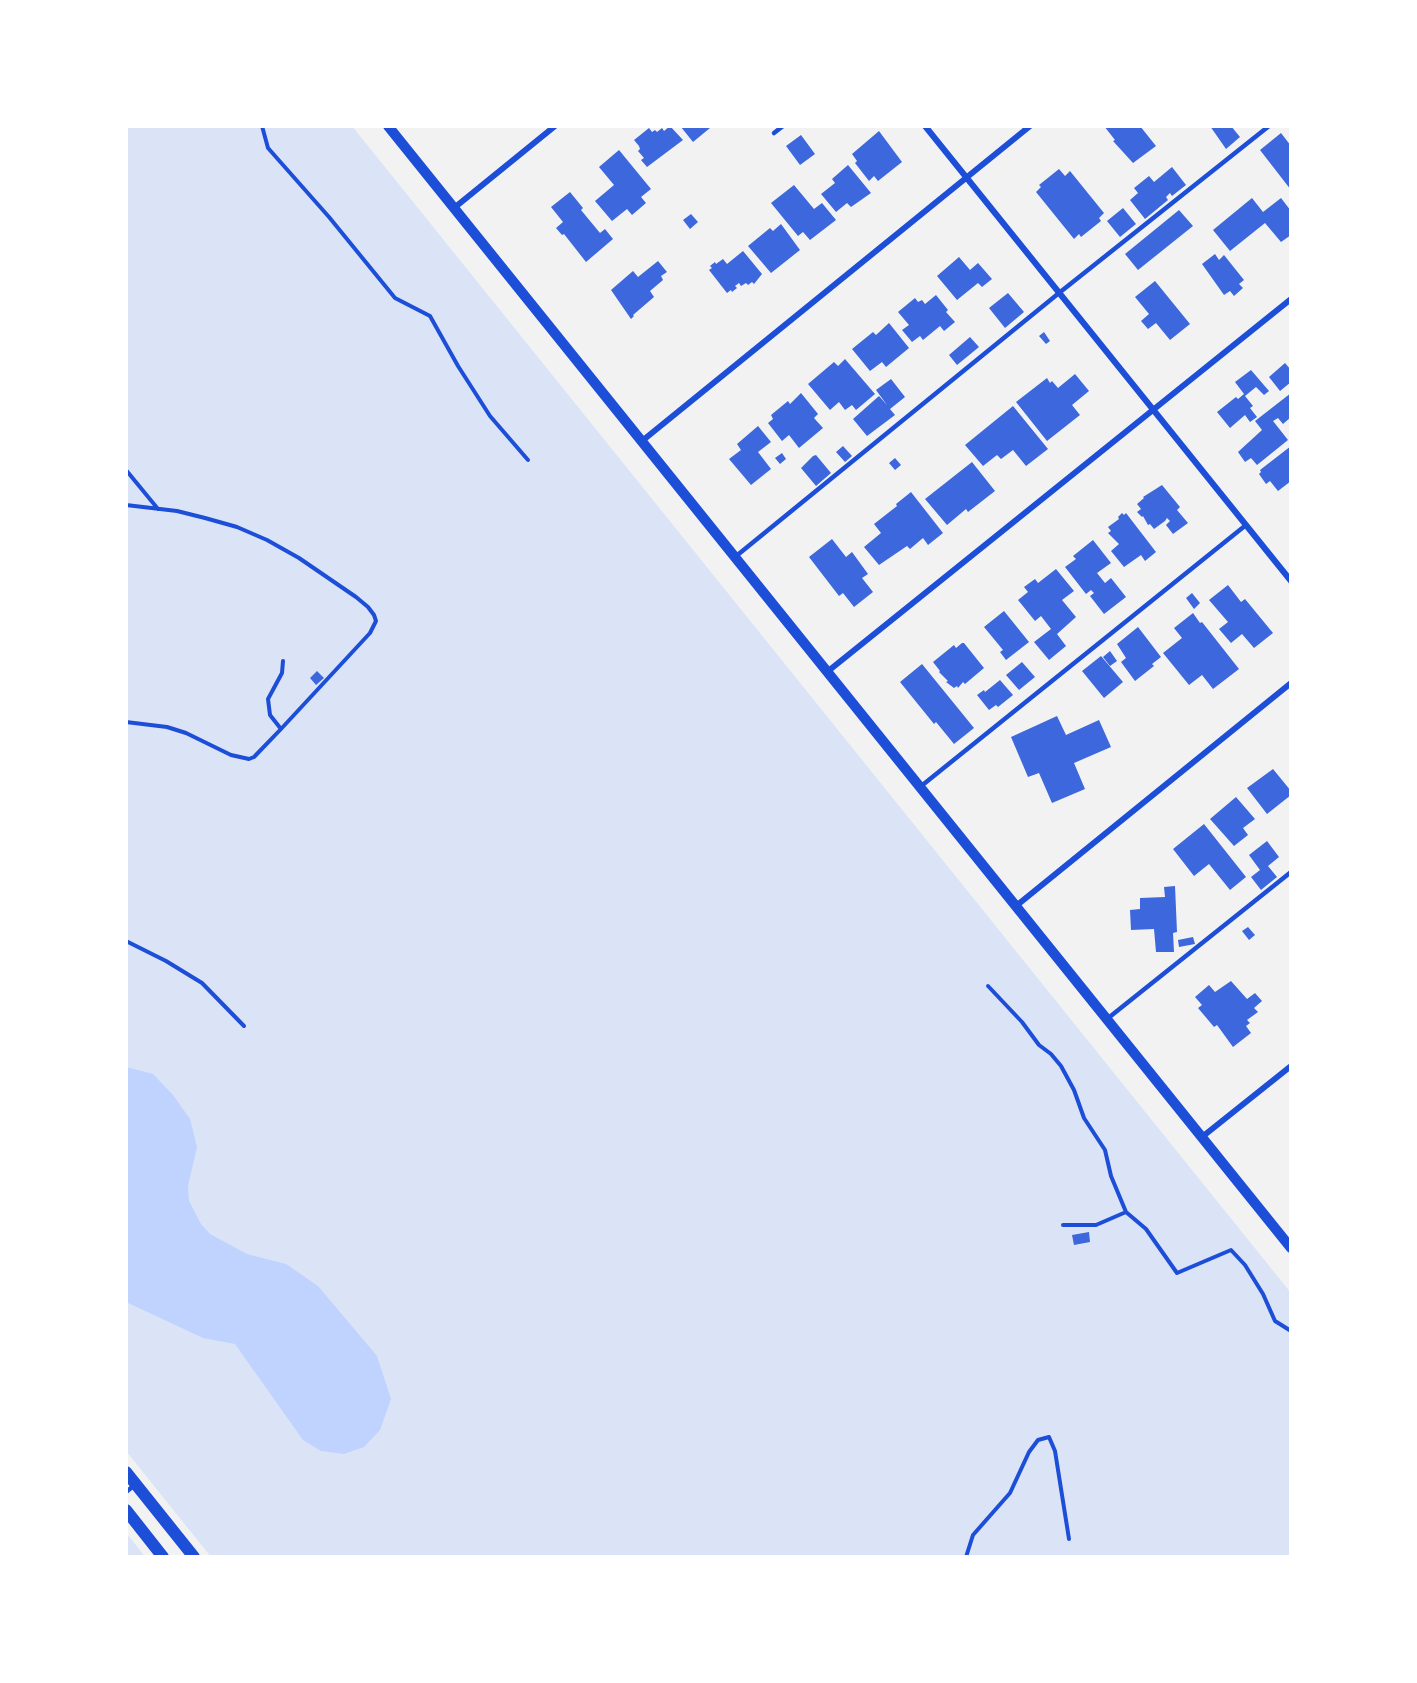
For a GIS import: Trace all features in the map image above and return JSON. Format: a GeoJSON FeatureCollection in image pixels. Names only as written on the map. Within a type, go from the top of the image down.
{"type":"FeatureCollection","features":[{"type":"Feature","properties":{"kind":"main road"},"geometry":{"type":"LineString","coordinates":[[126,1472],[131,1488],[194,1557]]}},
{"type":"Feature","properties":{"kind":"main road"},"geometry":{"type":"LineString","coordinates":[[126,1510],[163,1557]]}},
{"type":"Feature","properties":{"kind":"street"},"geometry":{"type":"LineString","coordinates":[[388,126],[1291,1248]]}},
{"type":"Feature","properties":{"kind":"street"},"geometry":{"type":"LineString","coordinates":[[454,208],[555,126]]}},
{"type":"Feature","properties":{"kind":"street"},"geometry":{"type":"LineString","coordinates":[[924,126],[1291,581]]}},
{"type":"Feature","properties":{"kind":"street"},"geometry":{"type":"LineString","coordinates":[[642,441],[1030,126]]}},
{"type":"Feature","properties":{"kind":"street"},"geometry":{"type":"LineString","coordinates":[[827,672],[1291,299]]}},
{"type":"Feature","properties":{"kind":"street"},"geometry":{"type":"LineString","coordinates":[[1016,906],[1291,683]]}},
{"type":"Feature","properties":{"kind":"street"},"geometry":{"type":"LineString","coordinates":[[1202,1137],[1291,1066]]}},
{"type":"Feature","properties":{"kind":"lane"},"geometry":{"type":"LineString","coordinates":[[774,133],[783,126]]}},
{"type":"Feature","properties":{"kind":"lane"},"geometry":{"type":"LineString","coordinates":[[735,557],[1059,293],[1269,126]]}},
{"type":"Feature","properties":{"kind":"lane"},"geometry":{"type":"LineString","coordinates":[[920,787],[1246,525]]}},
{"type":"Feature","properties":{"kind":"lane"},"geometry":{"type":"LineString","coordinates":[[1107,1019],[1291,872]]}},
{"type":"Feature","properties":{"kind":"path"},"geometry":{"type":"LineString","coordinates":[[262,126],[268,148],[329,217],[395,298],[430,316],[490,416],[528,460]]}},
{"type":"Feature","properties":{"kind":"path"},"geometry":{"type":"LineString","coordinates":[[126,470],[158,509]]}},
{"type":"Feature","properties":{"kind":"path"},"geometry":{"type":"LineString","coordinates":[[126,505],[205,518],[237,527],[267,540],[299,558],[356,597],[374,615],[375,627],[281,729],[254,757],[249,759],[231,755],[186,733],[167,727],[126,722]]}},
{"type":"Feature","properties":{"kind":"path"},"geometry":{"type":"LineString","coordinates":[[281,729],[270,715],[268,699],[282,673],[283,661]]}},
{"type":"Feature","properties":{"kind":"path"},"geometry":{"type":"LineString","coordinates":[[126,941],[166,961],[202,983],[244,1026]]}},
{"type":"Feature","properties":{"kind":"path"},"geometry":{"type":"LineString","coordinates":[[988,986],[1023,1022],[1039,1045],[1061,1066],[1074,1090],[1084,1118],[1105,1150],[1110,1176],[1126,1212],[1146,1229],[1177,1273],[1231,1250],[1245,1265],[1263,1294],[1275,1321],[1291,1330]]}},
{"type":"Feature","properties":{"kind":"path"},"geometry":{"type":"LineString","coordinates":[[1063,1225],[1096,1225],[1126,1212]]}},
{"type":"Feature","properties":{"kind":"path"},"geometry":{"type":"LineString","coordinates":[[966,1557],[973,1535],[1010,1493],[1029,1452],[1038,1440],[1049,1437],[1055,1450],[1069,1539]]}},
{"type":"Feature","properties":{"kind":"shaded area"},"geometry":{"type":"Polygon","coordinates":[[[126,126],[352,126],[1291,1293],[1291,1557],[211,1557],[126,1451],[126,126]]]}},
{"type":"Feature","properties":{"kind":"shaded area"},"geometry":{"type":"Polygon","coordinates":[[[126,1533],[136,1545],[145,1557],[126,1557],[126,1533]]]}},
{"type":"Feature","properties":{"kind":"water"},"geometry":{"type":"Polygon","coordinates":[[[126,1067],[153,1074],[173,1095],[190,1119],[197,1147],[188,1186],[189,1201],[201,1224],[210,1234],[247,1254],[286,1264],[318,1286],[377,1356],[391,1399],[380,1430],[364,1447],[344,1454],[321,1451],[303,1440],[235,1344],[203,1338],[126,1302],[126,1067]]]}},
{"type":"Feature","properties":{"kind":"building"},"geometry":{"type":"Polygon","coordinates":[[[670,126],[683,140],[647,167],[641,160],[644,158],[638,151],[639,146],[634,140],[649,128],[652,132],[655,130],[657,132],[662,128],[664,131],[670,126]]]}},
{"type":"Feature","properties":{"kind":"building"},"geometry":{"type":"Polygon","coordinates":[[[709,126],[710,128],[693,142],[681,127],[709,126]]]}},
{"type":"Feature","properties":{"kind":"building"},"geometry":{"type":"Polygon","coordinates":[[[1104,126],[1140,126],[1156,146],[1133,163],[1113,141],[1115,140],[1104,126]]]}},
{"type":"Feature","properties":{"kind":"building"},"geometry":{"type":"Polygon","coordinates":[[[1210,126],[1231,126],[1240,137],[1226,149],[1210,126]]]}},
{"type":"Feature","properties":{"kind":"building"},"geometry":{"type":"Polygon","coordinates":[[[879,131],[902,162],[878,181],[874,176],[869,181],[855,163],[857,161],[852,154],[879,131]]]}},
{"type":"Feature","properties":{"kind":"building"},"geometry":{"type":"Polygon","coordinates":[[[1281,133],[1291,146],[1291,190],[1260,150],[1281,133]]]}},
{"type":"Feature","properties":{"kind":"building"},"geometry":{"type":"Polygon","coordinates":[[[801,135],[815,154],[800,165],[786,146],[801,135]]]}},
{"type":"Feature","properties":{"kind":"building"},"geometry":{"type":"Polygon","coordinates":[[[619,150],[651,189],[641,197],[646,203],[632,215],[627,209],[612,221],[595,201],[614,185],[599,167],[619,150]]]}},
{"type":"Feature","properties":{"kind":"building"},"geometry":{"type":"Polygon","coordinates":[[[848,165],[871,193],[851,207],[847,203],[836,212],[821,194],[835,183],[832,179],[848,165]]]}},
{"type":"Feature","properties":{"kind":"building"},"geometry":{"type":"Polygon","coordinates":[[[1172,167],[1186,185],[1172,196],[1170,193],[1166,197],[1168,200],[1145,219],[1130,200],[1138,193],[1134,188],[1149,176],[1154,182],[1172,167]]]}},
{"type":"Feature","properties":{"kind":"building"},"geometry":{"type":"Polygon","coordinates":[[[1059,169],[1065,176],[1070,171],[1104,213],[1099,218],[1101,221],[1081,237],[1079,234],[1074,239],[1036,192],[1041,187],[1039,185],[1059,169]]]}},
{"type":"Feature","properties":{"kind":"building"},"geometry":{"type":"Polygon","coordinates":[[[794,185],[814,209],[822,203],[836,220],[810,240],[803,232],[798,236],[771,203],[794,185]]]}},
{"type":"Feature","properties":{"kind":"building"},"geometry":{"type":"Polygon","coordinates":[[[570,192],[600,233],[605,229],[613,239],[586,262],[564,234],[562,235],[556,228],[563,222],[551,207],[570,192]]]}},
{"type":"Feature","properties":{"kind":"building"},"geometry":{"type":"Polygon","coordinates":[[[1252,198],[1263,212],[1281,198],[1291,211],[1291,235],[1281,242],[1265,223],[1230,251],[1213,230],[1252,198]]]}},
{"type":"Feature","properties":{"kind":"building"},"geometry":{"type":"Polygon","coordinates":[[[1123,208],[1136,224],[1120,237],[1107,221],[1123,208]]]}},
{"type":"Feature","properties":{"kind":"building"},"geometry":{"type":"Polygon","coordinates":[[[1179,210],[1193,226],[1138,270],[1125,254],[1179,210]]]}},
{"type":"Feature","properties":{"kind":"building"},"geometry":{"type":"Polygon","coordinates":[[[691,214],[698,222],[690,229],[683,220],[691,214]]]}},
{"type":"Feature","properties":{"kind":"building"},"geometry":{"type":"Polygon","coordinates":[[[781,224],[800,250],[771,273],[748,246],[770,228],[773,231],[781,224]]]}},
{"type":"Feature","properties":{"kind":"building"},"geometry":{"type":"Polygon","coordinates":[[[743,251],[762,274],[754,284],[752,282],[741,286],[739,283],[735,286],[737,288],[727,293],[709,270],[712,268],[710,266],[723,259],[727,264],[743,251]]]}},
{"type":"Feature","properties":{"kind":"building"},"geometry":{"type":"Polygon","coordinates":[[[1215,254],[1219,260],[1224,255],[1244,280],[1239,284],[1243,288],[1234,296],[1230,291],[1224,295],[1202,264],[1215,254]]]}},
{"type":"Feature","properties":{"kind":"building"},"geometry":{"type":"Polygon","coordinates":[[[959,257],[970,270],[978,263],[992,279],[982,287],[978,283],[957,300],[937,276],[959,257]]]}},
{"type":"Feature","properties":{"kind":"building"},"geometry":{"type":"Polygon","coordinates":[[[658,261],[667,272],[661,276],[663,280],[650,291],[654,297],[631,319],[611,290],[633,271],[638,277],[658,261]]]}},
{"type":"Feature","properties":{"kind":"building"},"geometry":{"type":"Polygon","coordinates":[[[1155,281],[1190,324],[1170,340],[1156,323],[1148,329],[1141,321],[1149,314],[1135,297],[1155,281]]]}},
{"type":"Feature","properties":{"kind":"building"},"geometry":{"type":"Polygon","coordinates":[[[1008,293],[1024,312],[1005,328],[989,308],[1008,293]]]}},
{"type":"Feature","properties":{"kind":"building"},"geometry":{"type":"Polygon","coordinates":[[[936,295],[955,322],[944,331],[940,326],[923,340],[920,336],[912,342],[902,330],[909,325],[898,312],[915,298],[918,302],[922,300],[925,304],[936,295]]]}},
{"type":"Feature","properties":{"kind":"building"},"geometry":{"type":"Polygon","coordinates":[[[889,323],[909,348],[886,367],[882,362],[870,371],[852,349],[873,332],[876,335],[889,323]]]}},
{"type":"Feature","properties":{"kind":"building"},"geometry":{"type":"Polygon","coordinates":[[[1044,332],[1050,341],[1046,344],[1039,336],[1044,332]]]}},
{"type":"Feature","properties":{"kind":"building"},"geometry":{"type":"Polygon","coordinates":[[[970,337],[979,347],[957,365],[949,355],[970,337]]]}},
{"type":"Feature","properties":{"kind":"building"},"geometry":{"type":"Polygon","coordinates":[[[845,359],[875,394],[856,410],[852,405],[845,410],[839,402],[830,410],[808,384],[834,362],[838,366],[845,359]]]}},
{"type":"Feature","properties":{"kind":"building"},"geometry":{"type":"Polygon","coordinates":[[[1285,363],[1291,370],[1291,382],[1280,391],[1269,377],[1285,363]]]}},
{"type":"Feature","properties":{"kind":"building"},"geometry":{"type":"Polygon","coordinates":[[[1251,370],[1269,391],[1264,395],[1256,387],[1245,396],[1253,406],[1250,408],[1257,417],[1250,422],[1245,415],[1230,428],[1217,412],[1236,397],[1238,399],[1244,394],[1235,382],[1251,370]]]}},
{"type":"Feature","properties":{"kind":"building"},"geometry":{"type":"Polygon","coordinates":[[[1075,374],[1089,391],[1072,405],[1080,415],[1047,441],[1016,402],[1047,378],[1058,388],[1075,374]]]}},
{"type":"Feature","properties":{"kind":"building"},"geometry":{"type":"Polygon","coordinates":[[[891,379],[905,397],[890,409],[895,415],[867,436],[853,419],[879,396],[887,405],[876,390],[891,379]]]}},
{"type":"Feature","properties":{"kind":"building"},"geometry":{"type":"Polygon","coordinates":[[[801,393],[818,414],[814,418],[823,428],[799,448],[789,435],[782,441],[768,423],[773,419],[771,415],[788,401],[790,404],[801,393]]]}},
{"type":"Feature","properties":{"kind":"building"},"geometry":{"type":"Polygon","coordinates":[[[1291,393],[1291,417],[1283,424],[1278,418],[1273,421],[1288,440],[1257,465],[1251,458],[1245,462],[1238,452],[1262,430],[1255,421],[1291,393]]]}},
{"type":"Feature","properties":{"kind":"building"},"geometry":{"type":"Polygon","coordinates":[[[1013,406],[1048,449],[1026,466],[1013,450],[1001,459],[997,455],[983,466],[965,445],[1013,406]]]}},
{"type":"Feature","properties":{"kind":"building"},"geometry":{"type":"Polygon","coordinates":[[[758,426],[771,442],[758,452],[771,469],[751,485],[729,459],[741,450],[737,444],[758,426]]]}},
{"type":"Feature","properties":{"kind":"building"},"geometry":{"type":"Polygon","coordinates":[[[843,446],[852,456],[845,462],[836,452],[843,446]]]}},
{"type":"Feature","properties":{"kind":"building"},"geometry":{"type":"Polygon","coordinates":[[[1291,446],[1291,481],[1278,491],[1270,481],[1266,484],[1259,474],[1260,470],[1291,446]]]}},
{"type":"Feature","properties":{"kind":"building"},"geometry":{"type":"Polygon","coordinates":[[[782,453],[786,459],[780,464],[775,458],[782,453]]]}},
{"type":"Feature","properties":{"kind":"building"},"geometry":{"type":"Polygon","coordinates":[[[816,455],[831,473],[816,486],[801,468],[816,455]]]}},
{"type":"Feature","properties":{"kind":"building"},"geometry":{"type":"Polygon","coordinates":[[[895,458],[901,465],[895,470],[889,463],[895,458]]]}},
{"type":"Feature","properties":{"kind":"building"},"geometry":{"type":"Polygon","coordinates":[[[972,462],[995,491],[968,512],[966,509],[947,525],[925,499],[972,462]]]}},
{"type":"Feature","properties":{"kind":"building"},"geometry":{"type":"Polygon","coordinates":[[[1162,485],[1180,507],[1177,510],[1188,523],[1173,534],[1166,525],[1170,521],[1167,518],[1154,529],[1137,512],[1141,509],[1137,504],[1143,497],[1162,485]]]}},
{"type":"Feature","properties":{"kind":"building"},"geometry":{"type":"Polygon","coordinates":[[[911,492],[943,533],[928,545],[923,538],[910,549],[907,546],[879,565],[864,547],[881,533],[874,524],[911,492]]]}},
{"type":"Feature","properties":{"kind":"building"},"geometry":{"type":"Polygon","coordinates":[[[1122,513],[1124,515],[1126,513],[1156,552],[1145,561],[1141,555],[1124,567],[1111,551],[1119,544],[1108,533],[1111,531],[1108,527],[1119,519],[1122,513]]]}},
{"type":"Feature","properties":{"kind":"building"},"geometry":{"type":"Polygon","coordinates":[[[832,539],[846,557],[852,552],[868,574],[862,578],[873,592],[854,607],[843,593],[839,596],[809,557],[832,539]]]}},
{"type":"Feature","properties":{"kind":"building"},"geometry":{"type":"Polygon","coordinates":[[[1093,540],[1111,563],[1097,573],[1105,583],[1111,578],[1126,597],[1104,614],[1090,596],[1094,593],[1091,590],[1086,594],[1065,567],[1076,559],[1073,556],[1093,540]]]}},
{"type":"Feature","properties":{"kind":"building"},"geometry":{"type":"Polygon","coordinates":[[[1056,569],[1074,591],[1062,600],[1076,617],[1057,634],[1066,646],[1049,660],[1034,642],[1051,629],[1041,616],[1035,621],[1018,600],[1028,592],[1024,587],[1035,579],[1038,583],[1056,569]]]}},
{"type":"Feature","properties":{"kind":"building"},"geometry":{"type":"Polygon","coordinates":[[[1228,585],[1241,602],[1245,599],[1273,633],[1254,648],[1242,634],[1231,643],[1219,629],[1228,622],[1209,600],[1228,585]]]}},
{"type":"Feature","properties":{"kind":"building"},"geometry":{"type":"Polygon","coordinates":[[[1192,593],[1200,603],[1194,609],[1186,598],[1192,593]]]}},
{"type":"Feature","properties":{"kind":"building"},"geometry":{"type":"Polygon","coordinates":[[[1004,611],[1029,642],[1006,660],[1000,652],[1003,650],[984,627],[1004,611]]]}},
{"type":"Feature","properties":{"kind":"building"},"geometry":{"type":"Polygon","coordinates":[[[1193,613],[1239,669],[1213,689],[1202,675],[1189,685],[1163,653],[1182,638],[1174,628],[1193,613]]]}},
{"type":"Feature","properties":{"kind":"building"},"geometry":{"type":"Polygon","coordinates":[[[1138,627],[1161,657],[1152,664],[1154,666],[1135,681],[1121,662],[1126,658],[1117,644],[1138,627]]]}},
{"type":"Feature","properties":{"kind":"building"},"geometry":{"type":"Polygon","coordinates":[[[962,643],[984,668],[965,684],[963,682],[958,688],[957,686],[954,688],[946,682],[948,681],[933,662],[954,645],[956,648],[962,643]]]}},
{"type":"Feature","properties":{"kind":"building"},"geometry":{"type":"Polygon","coordinates":[[[1110,651],[1117,661],[1110,666],[1103,657],[1110,651]]]}},
{"type":"Feature","properties":{"kind":"building"},"geometry":{"type":"Polygon","coordinates":[[[1101,656],[1123,682],[1104,698],[1082,671],[1101,656]]]}},
{"type":"Feature","properties":{"kind":"building"},"geometry":{"type":"Polygon","coordinates":[[[1022,662],[1035,677],[1019,690],[1006,675],[1022,662]]]}},
{"type":"Feature","properties":{"kind":"building"},"geometry":{"type":"Polygon","coordinates":[[[922,664],[974,728],[954,744],[936,722],[934,724],[900,682],[922,664]]]}},
{"type":"Feature","properties":{"kind":"building"},"geometry":{"type":"Polygon","coordinates":[[[317,671],[324,678],[316,685],[310,678],[317,671]]]}},
{"type":"Feature","properties":{"kind":"building"},"geometry":{"type":"Polygon","coordinates":[[[1000,680],[1013,695],[998,707],[996,705],[989,710],[977,695],[984,690],[985,692],[1000,680]]]}},
{"type":"Feature","properties":{"kind":"building"},"geometry":{"type":"Polygon","coordinates":[[[1057,716],[1066,735],[1099,720],[1111,747],[1074,763],[1085,789],[1052,803],[1039,773],[1028,777],[1011,737],[1057,716]]]}},
{"type":"Feature","properties":{"kind":"building"},"geometry":{"type":"Polygon","coordinates":[[[1273,769],[1291,791],[1291,795],[1267,814],[1247,788],[1273,769]]]}},
{"type":"Feature","properties":{"kind":"building"},"geometry":{"type":"Polygon","coordinates":[[[1236,797],[1255,819],[1243,828],[1248,835],[1234,846],[1210,819],[1236,797]]]}},
{"type":"Feature","properties":{"kind":"building"},"geometry":{"type":"Polygon","coordinates":[[[1204,824],[1246,877],[1230,890],[1209,864],[1194,876],[1173,849],[1204,824]]]}},
{"type":"Feature","properties":{"kind":"building"},"geometry":{"type":"Polygon","coordinates":[[[1267,841],[1279,857],[1268,866],[1277,877],[1261,890],[1251,877],[1260,870],[1249,855],[1267,841]]]}},
{"type":"Feature","properties":{"kind":"building"},"geometry":{"type":"Polygon","coordinates":[[[1175,886],[1177,932],[1173,933],[1174,952],[1156,952],[1154,929],[1131,930],[1130,910],[1140,909],[1140,898],[1165,897],[1164,887],[1175,886]]]}},
{"type":"Feature","properties":{"kind":"building"},"geometry":{"type":"Polygon","coordinates":[[[1248,927],[1255,935],[1249,940],[1242,931],[1248,927]]]}},
{"type":"Feature","properties":{"kind":"building"},"geometry":{"type":"Polygon","coordinates":[[[1193,937],[1195,944],[1179,947],[1178,940],[1193,937]]]}},
{"type":"Feature","properties":{"kind":"building"},"geometry":{"type":"Polygon","coordinates":[[[1231,981],[1247,999],[1255,993],[1262,1001],[1254,1008],[1258,1012],[1247,1020],[1250,1023],[1246,1026],[1251,1033],[1233,1047],[1217,1025],[1214,1027],[1198,1008],[1202,1005],[1195,997],[1209,985],[1215,992],[1231,981]]]}},
{"type":"Feature","properties":{"kind":"building"},"geometry":{"type":"Polygon","coordinates":[[[1089,1232],[1090,1242],[1074,1245],[1072,1235],[1089,1232]]]}}]}
